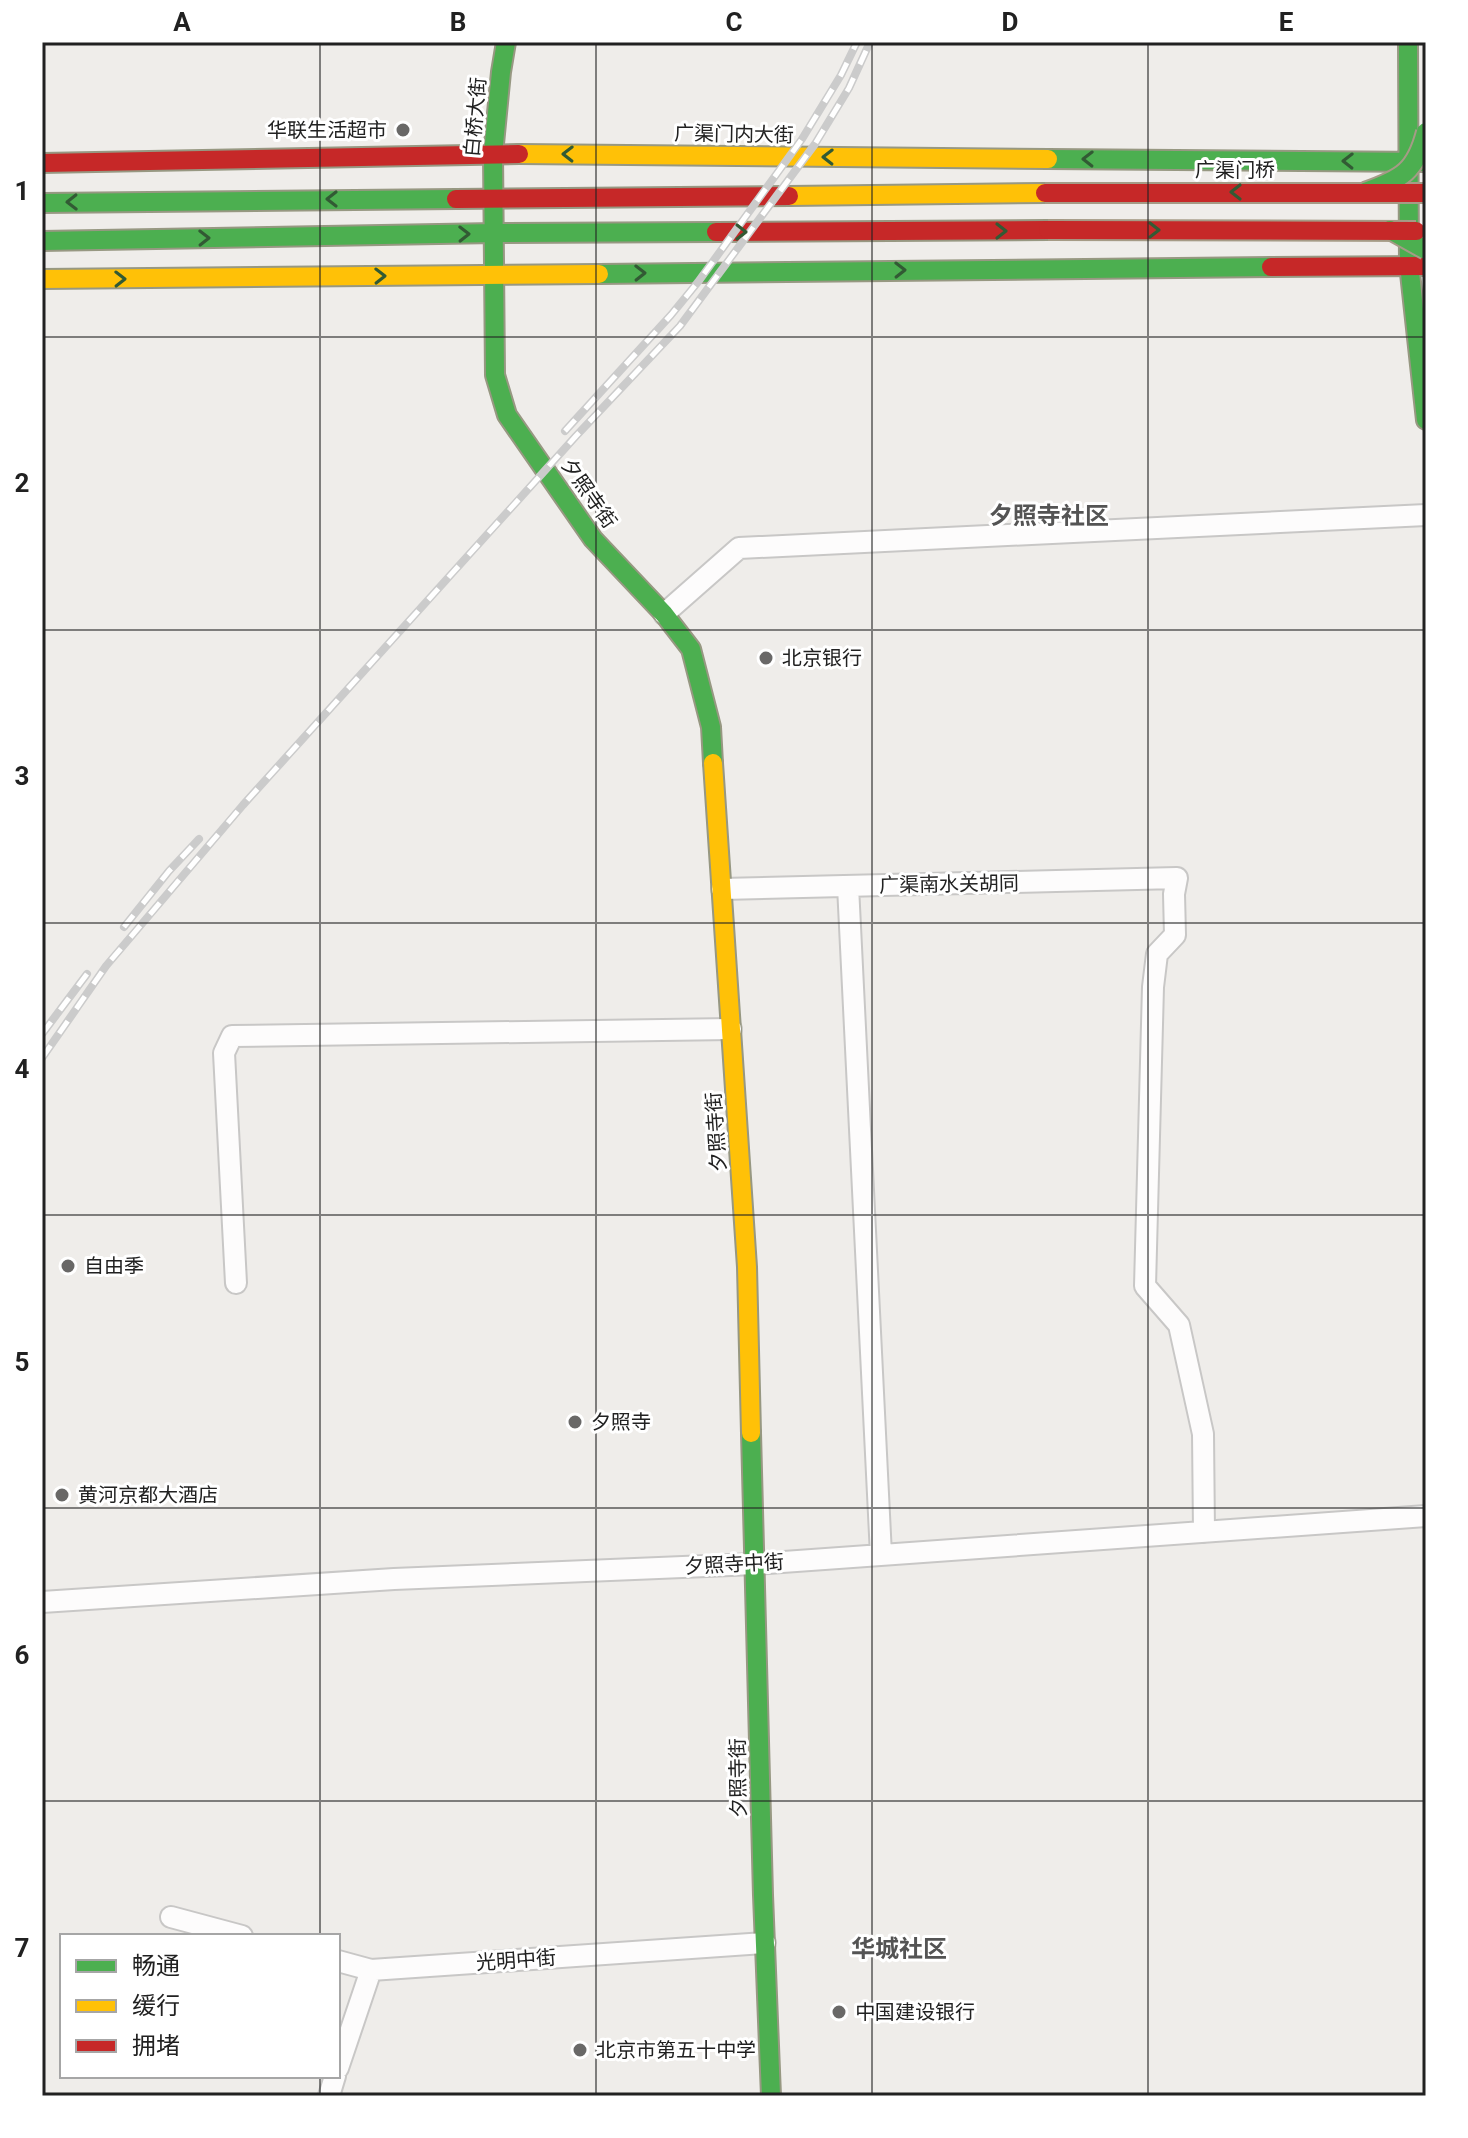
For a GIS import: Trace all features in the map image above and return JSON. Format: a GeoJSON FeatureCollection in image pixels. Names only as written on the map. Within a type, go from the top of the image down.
{"type":"FeatureCollection","features":[{"type":"Feature","properties":{"kind":"main road","name":"白桥大街"},"geometry":{"type":"LineString","coordinates":[[495,233],[493,154],[506,42]]}},
{"type":"Feature","properties":{"kind":"main road"},"geometry":{"type":"LineString","coordinates":[[1408,42],[1418,162],[1417,265],[1426,420]]}},
{"type":"Feature","properties":{"kind":"main road"},"geometry":{"type":"LineString","coordinates":[[1365,192],[1397,181],[1414,166],[1426,132]]}},
{"type":"Feature","properties":{"kind":"main road","name":"广渠门内大街"},"geometry":{"type":"LineString","coordinates":[[42,163],[493,154],[1418,162]]}},
{"type":"Feature","properties":{"kind":"main road","name":"广渠门桥"},"geometry":{"type":"LineString","coordinates":[[494,197],[1426,193]]}},
{"type":"Feature","properties":{"kind":"main road"},"geometry":{"type":"LineString","coordinates":[[42,203],[494,197]]}},
{"type":"Feature","properties":{"kind":"main road"},"geometry":{"type":"LineString","coordinates":[[1390,230],[1426,250]]}},
{"type":"Feature","properties":{"kind":"main road"},"geometry":{"type":"LineString","coordinates":[[42,241],[495,233],[1426,231]]}},
{"type":"Feature","properties":{"kind":"main road","name":"夕照寺街"},"geometry":{"type":"LineString","coordinates":[[495,233],[495,375],[507,415],[593,539],[664,614],[691,649],[711,727],[747,1267],[771,2096]]}},
{"type":"Feature","properties":{"kind":"main road"},"geometry":{"type":"LineString","coordinates":[[42,279],[1417,265]]}},
{"type":"Feature","properties":{"kind":"street"},"geometry":{"type":"LineString","coordinates":[[664,614],[739,548],[1426,515]]}},
{"type":"Feature","properties":{"kind":"street","name":"广渠南水关胡同"},"geometry":{"type":"LineString","coordinates":[[722,889],[1177,878],[1174,894],[1175,935],[1157,954],[1153,987],[1145,1286],[1179,1325],[1203,1434],[1204,1532]]}},
{"type":"Feature","properties":{"kind":"street"},"geometry":{"type":"LineString","coordinates":[[848,886],[881,1555]]}},
{"type":"Feature","properties":{"kind":"street"},"geometry":{"type":"LineString","coordinates":[[236,1283],[224,1053],[232,1036],[731,1029]]}},
{"type":"Feature","properties":{"kind":"street","name":"夕照寺中街"},"geometry":{"type":"LineString","coordinates":[[42,1602],[394,1579],[755,1564],[1426,1516]]}},
{"type":"Feature","properties":{"kind":"street"},"geometry":{"type":"LineString","coordinates":[[171,1917],[235,1934]]}},
{"type":"Feature","properties":{"kind":"street","name":"光明中街"},"geometry":{"type":"LineString","coordinates":[[340,1962],[371,1970],[765,1943]]}},
{"type":"Feature","properties":{"kind":"street"},"geometry":{"type":"LineString","coordinates":[[340,2062],[371,1970]]}},
{"type":"Feature","properties":{"kind":"railway"},"geometry":{"type":"LineString","coordinates":[[565,431],[698,282],[802,139],[857,42]]}},
{"type":"Feature","properties":{"kind":"railway"},"geometry":{"type":"LineString","coordinates":[[42,1058],[106,966],[243,805],[576,436],[680,326],[815,144],[849,88],[870,42]]}},
{"type":"Feature","properties":{"kind":"railway"},"geometry":{"type":"LineString","coordinates":[[124,927],[199,839]]}},
{"type":"Feature","properties":{"kind":"railway"},"geometry":{"type":"LineString","coordinates":[[42,1034],[87,974]]}},
{"type":"Feature","properties":{"kind":"traffic: fast"},"geometry":{"type":"LineString","coordinates":[[506,42],[493,154],[495,375],[507,415],[593,539],[664,614],[691,649],[711,727],[713,763]]}},
{"type":"Feature","properties":{"kind":"traffic: fast"},"geometry":{"type":"LineString","coordinates":[[1408,42],[1409,264],[1426,420]]}},
{"type":"Feature","properties":{"kind":"traffic: fast"},"geometry":{"type":"LineString","coordinates":[[1365,192],[1389,183],[1406,172],[1417,156],[1426,132]]}},
{"type":"Feature","properties":{"kind":"traffic: fast"},"geometry":{"type":"LineString","coordinates":[[1048,159],[1426,162]]}},
{"type":"Feature","properties":{"kind":"traffic: fast"},"geometry":{"type":"LineString","coordinates":[[42,203],[456,199]]}},
{"type":"Feature","properties":{"kind":"traffic: fast"},"geometry":{"type":"LineString","coordinates":[[1390,230],[1426,250]]}},
{"type":"Feature","properties":{"kind":"traffic: fast"},"geometry":{"type":"LineString","coordinates":[[42,241],[716,232]]}},
{"type":"Feature","properties":{"kind":"traffic: fast"},"geometry":{"type":"LineString","coordinates":[[599,274],[1271,267]]}},
{"type":"Feature","properties":{"kind":"traffic: fast"},"geometry":{"type":"LineString","coordinates":[[751,1433],[771,2096]]}},
{"type":"Feature","properties":{"kind":"traffic: slow"},"geometry":{"type":"LineString","coordinates":[[519,154],[1048,159]]}},
{"type":"Feature","properties":{"kind":"traffic: slow"},"geometry":{"type":"LineString","coordinates":[[789,196],[1045,193]]}},
{"type":"Feature","properties":{"kind":"traffic: slow"},"geometry":{"type":"LineString","coordinates":[[42,279],[599,274]]}},
{"type":"Feature","properties":{"kind":"traffic: slow"},"geometry":{"type":"LineString","coordinates":[[713,763],[747,1267],[751,1433]]}},
{"type":"Feature","properties":{"kind":"traffic: jam"},"geometry":{"type":"LineString","coordinates":[[42,163],[519,154]]}},
{"type":"Feature","properties":{"kind":"traffic: jam"},"geometry":{"type":"LineString","coordinates":[[1045,193],[1426,193]]}},
{"type":"Feature","properties":{"kind":"traffic: jam"},"geometry":{"type":"LineString","coordinates":[[456,199],[789,196]]}},
{"type":"Feature","properties":{"kind":"traffic: jam"},"geometry":{"type":"LineString","coordinates":[[716,232],[1048,230]]}},
{"type":"Feature","properties":{"kind":"traffic: jam"},"geometry":{"type":"LineString","coordinates":[[1048,230],[1416,231]]}},
{"type":"Feature","properties":{"kind":"traffic: jam"},"geometry":{"type":"LineString","coordinates":[[1271,267],[1426,266]]}},
{"type":"Feature","properties":{"kind":"place","name":"华联生活超市"},"geometry":{"type":"Point","coordinates":[403,130]}},
{"type":"Feature","properties":{"kind":"place","name":"北京银行"},"geometry":{"type":"Point","coordinates":[766,658]}},
{"type":"Feature","properties":{"kind":"place","name":"自由季"},"geometry":{"type":"Point","coordinates":[68,1266]}},
{"type":"Feature","properties":{"kind":"place","name":"夕照寺"},"geometry":{"type":"Point","coordinates":[575,1422]}},
{"type":"Feature","properties":{"kind":"place","name":"黄河京都大酒店"},"geometry":{"type":"Point","coordinates":[62,1495]}},
{"type":"Feature","properties":{"kind":"place","name":"中国建设银行"},"geometry":{"type":"Point","coordinates":[839,2012]}},
{"type":"Feature","properties":{"kind":"place","name":"北京市第五十中学"},"geometry":{"type":"Point","coordinates":[580,2050]}},
{"type":"Feature","properties":{"kind":"district","name":"夕照寺社区"},"geometry":{"type":"Point","coordinates":[1049,516]}},
{"type":"Feature","properties":{"kind":"district","name":"华城社区"},"geometry":{"type":"Point","coordinates":[899,1949]}}]}
